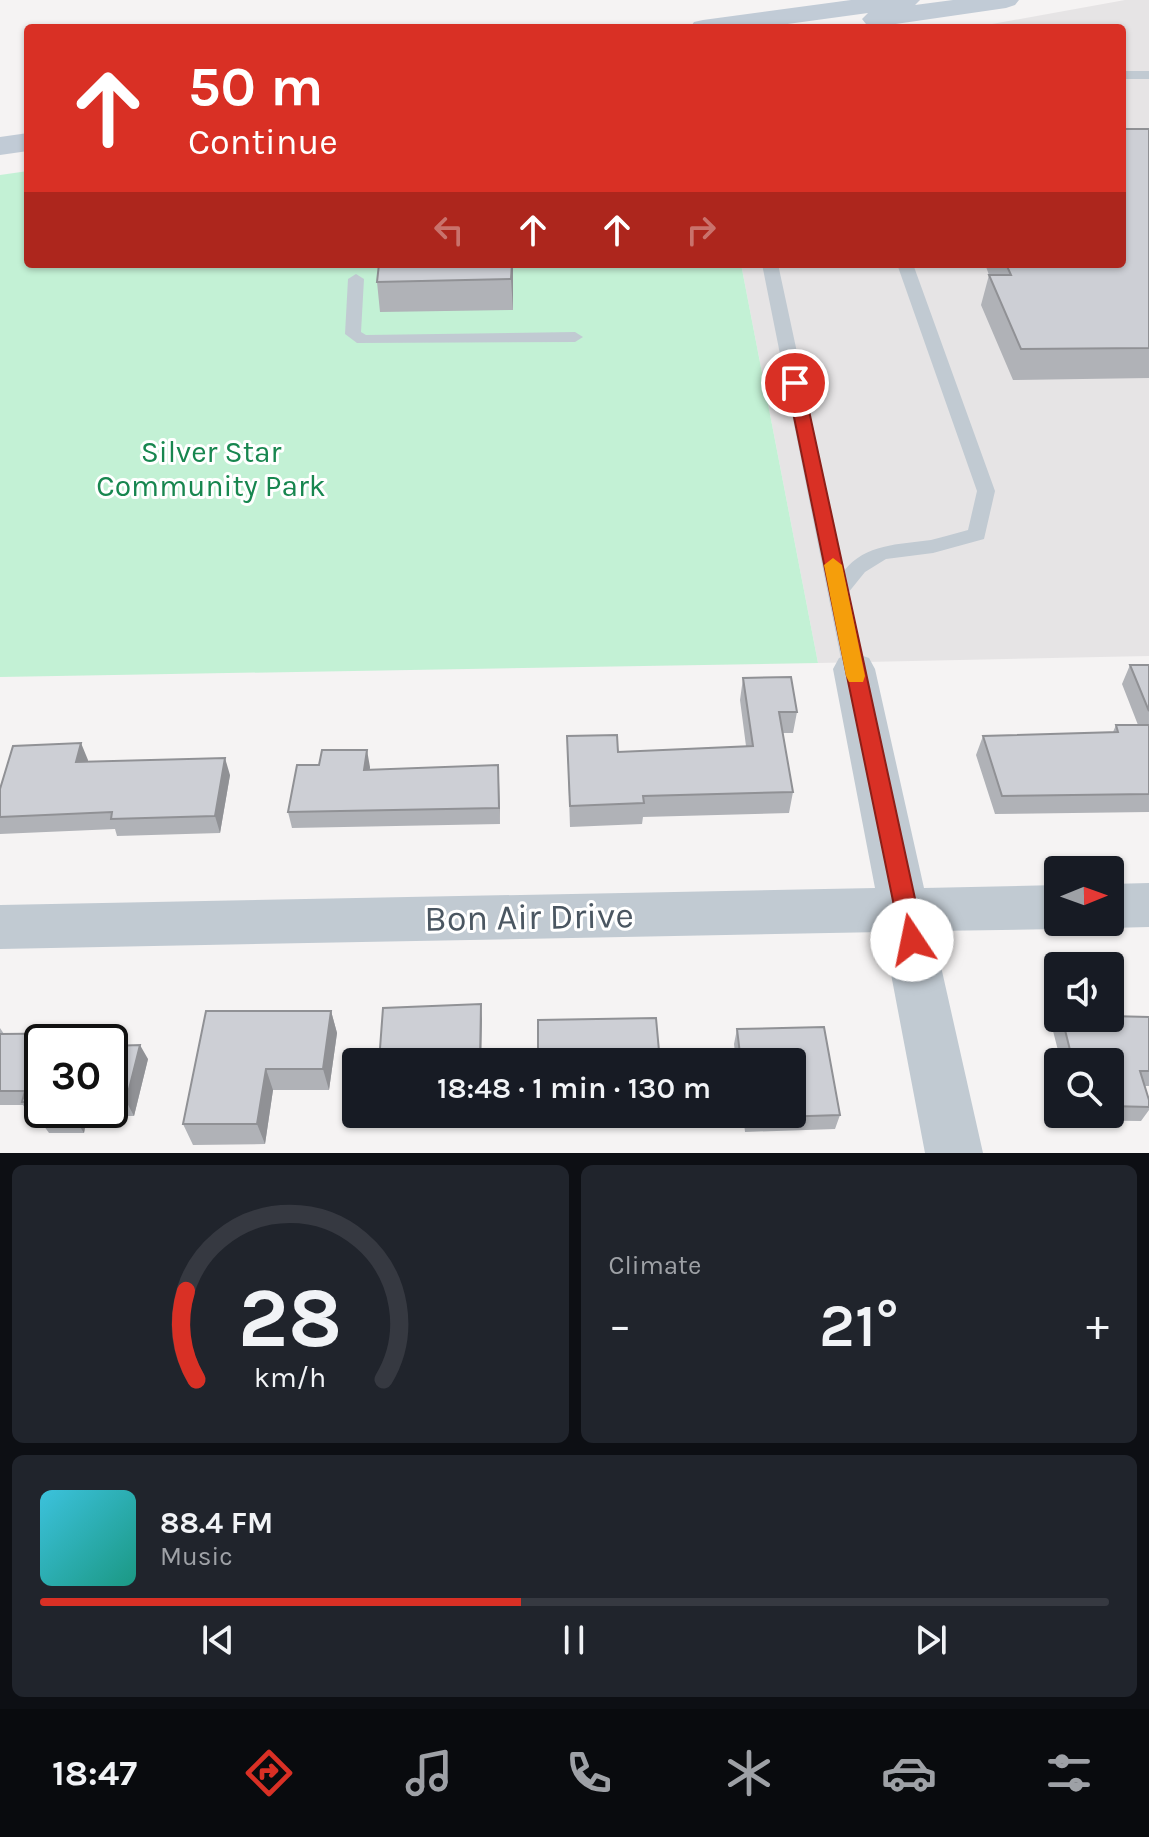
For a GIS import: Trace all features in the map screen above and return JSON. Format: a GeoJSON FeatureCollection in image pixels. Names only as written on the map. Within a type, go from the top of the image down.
{"type":"FeatureCollection","features":[{"type":"Feature","properties":{"kind":"main road"},"geometry":{"type":"LineString","coordinates":[[732,24],[907,0]]}},
{"type":"Feature","properties":{"kind":"main road"},"geometry":{"type":"LineString","coordinates":[[841,24],[1006,0]]}},
{"type":"Feature","properties":{"kind":"main road"},"geometry":{"type":"LineString","coordinates":[[0,125],[24,122]]}},
{"type":"Feature","properties":{"kind":"main road"},"geometry":{"type":"LineString","coordinates":[[0,146],[24,143]]}},
{"type":"Feature","properties":{"kind":"street"},"geometry":{"type":"LineString","coordinates":[[854,669],[954,1153]]}},
{"type":"Feature","properties":{"kind":"street"},"geometry":{"type":"LineString","coordinates":[[1124,906],[1149,905]]}},
{"type":"Feature","properties":{"kind":"street","name":"Bon Air Drive"},"geometry":{"type":"LineString","coordinates":[[0,927],[1044,907]]}},
{"type":"Feature","properties":{"kind":"lane"},"geometry":{"type":"LineString","coordinates":[[1126,75],[1149,75]]}},
{"type":"Feature","properties":{"kind":"lane"},"geometry":{"type":"LineString","coordinates":[[771,268],[854,669]]}},
{"type":"Feature","properties":{"kind":"lane"},"geometry":{"type":"LineString","coordinates":[[838,592],[858,567],[881,553],[933,546],[977,534],[986,491],[906,268]]}},
{"type":"Feature","properties":{"kind":"lane"},"geometry":{"type":"LineString","coordinates":[[356,279],[353,334],[363,340],[575,337]]}},
{"type":"Feature","properties":{"kind":"shaded area"},"geometry":{"type":"Polygon","coordinates":[[[1125,0],[1149,0],[1149,656],[818,663],[742,268],[1126,268],[1126,24],[992,24],[1125,0]]]}},
{"type":"Feature","properties":{"kind":"green space","name":"Silver Star Community Park"},"geometry":{"type":"Polygon","coordinates":[[[24,172],[24,268],[742,268],[818,663],[0,677],[0,175],[24,172]]]}},
{"type":"Feature","properties":{"kind":"building"},"geometry":{"type":"Polygon","coordinates":[[[1126,129],[1149,129],[1149,348],[1021,349],[989,275],[1011,275],[1008,268],[1126,268],[1126,129]]]}},
{"type":"Feature","properties":{"kind":"building"},"geometry":{"type":"Polygon","coordinates":[[[379,268],[512,268],[511,279],[377,282],[379,268]]]}},
{"type":"Feature","properties":{"kind":"building"},"geometry":{"type":"Polygon","coordinates":[[[1130,665],[1149,665],[1149,711],[1130,665]]]}},
{"type":"Feature","properties":{"kind":"building"},"geometry":{"type":"Polygon","coordinates":[[[791,677],[797,712],[779,712],[793,792],[643,796],[644,803],[570,806],[567,736],[617,735],[618,752],[753,746],[743,678],[791,677]]]}},
{"type":"Feature","properties":{"kind":"building"},"geometry":{"type":"Polygon","coordinates":[[[1116,725],[1149,725],[1149,794],[1002,796],[983,736],[1118,732],[1116,725]]]}},
{"type":"Feature","properties":{"kind":"building"},"geometry":{"type":"Polygon","coordinates":[[[81,743],[76,762],[225,758],[215,816],[111,819],[112,812],[0,817],[0,789],[13,746],[81,743]]]}},
{"type":"Feature","properties":{"kind":"building"},"geometry":{"type":"Polygon","coordinates":[[[322,750],[367,750],[364,770],[498,765],[499,808],[288,812],[297,765],[319,765],[322,750]]]}},
{"type":"Feature","properties":{"kind":"building"},"geometry":{"type":"Polygon","coordinates":[[[481,1004],[480,1048],[380,1048],[383,1008],[481,1004]]]}},
{"type":"Feature","properties":{"kind":"building"},"geometry":{"type":"Polygon","coordinates":[[[206,1011],[331,1011],[323,1069],[266,1069],[257,1124],[183,1124],[206,1011]]]}},
{"type":"Feature","properties":{"kind":"building"},"geometry":{"type":"Polygon","coordinates":[[[1124,1016],[1149,1017],[1149,1071],[1140,1071],[1149,1107],[1124,1106],[1124,1048],[1070,1048],[1066,1032],[1124,1032],[1124,1016]]]}},
{"type":"Feature","properties":{"kind":"building"},"geometry":{"type":"Polygon","coordinates":[[[656,1018],[659,1048],[538,1048],[538,1020],[656,1018]]]}},
{"type":"Feature","properties":{"kind":"building"},"geometry":{"type":"Polygon","coordinates":[[[824,1027],[840,1115],[806,1116],[806,1048],[739,1048],[737,1029],[824,1027]]]}},
{"type":"Feature","properties":{"kind":"building"},"geometry":{"type":"Polygon","coordinates":[[[0,1034],[24,1034],[24,1091],[0,1091],[0,1034]]]}},
{"type":"Feature","properties":{"kind":"building"},"geometry":{"type":"Polygon","coordinates":[[[128,1045],[140,1045],[128,1093],[128,1045]]]}},
{"type":"Feature","properties":{"kind":"slow traffic"},"geometry":{"type":"LineString","coordinates":[[833,565],[856,676]]}},
{"type":"Feature","properties":{"kind":"route"},"geometry":{"type":"LineString","coordinates":[[795,383],[912,940]]}}]}
